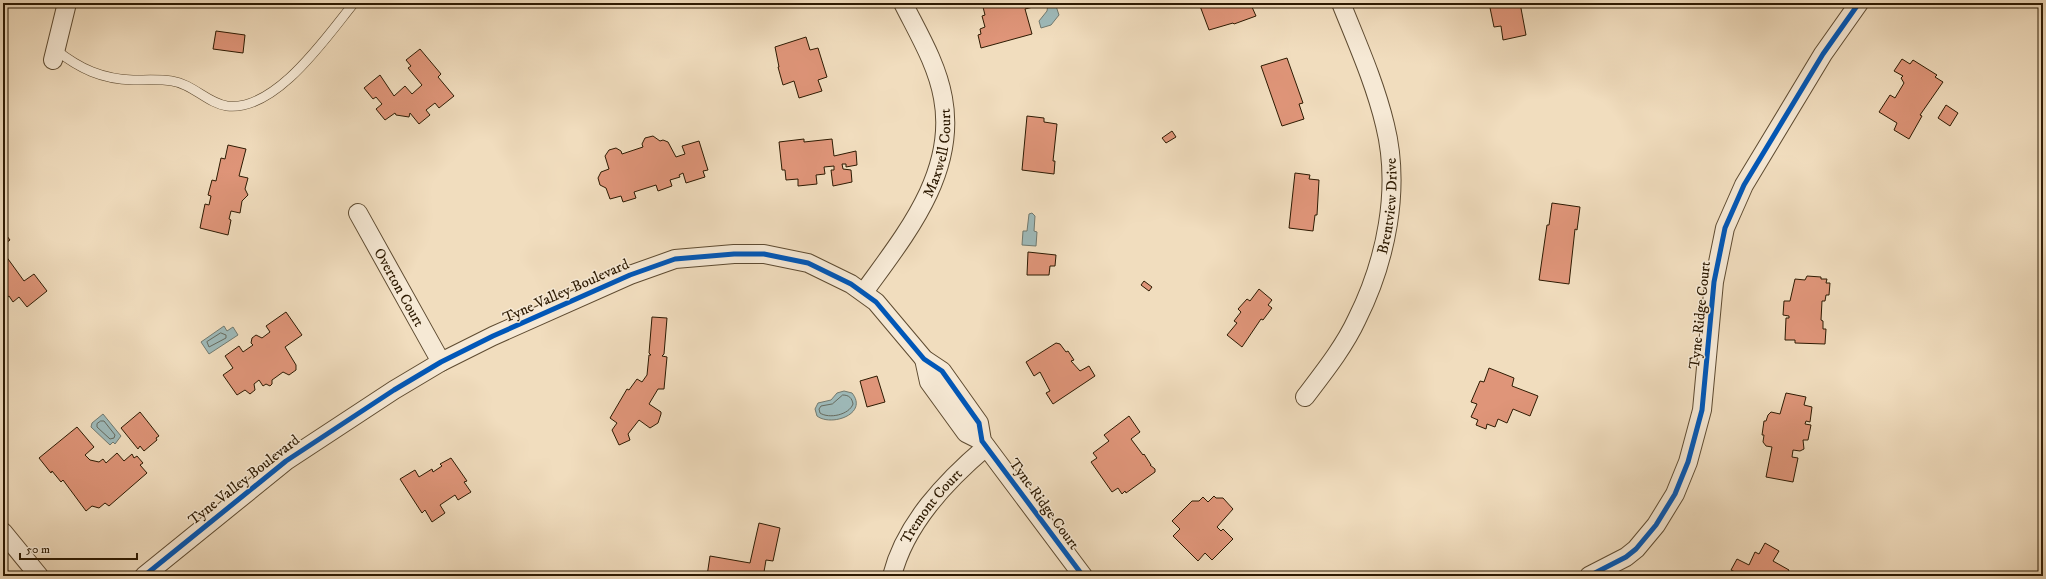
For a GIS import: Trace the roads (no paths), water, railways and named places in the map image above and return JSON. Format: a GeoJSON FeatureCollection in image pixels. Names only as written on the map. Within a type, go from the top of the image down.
{"type":"FeatureCollection","features":[{"type":"Feature","properties":{"kind":"street"},"geometry":{"type":"LineString","coordinates":[[55,55],[66,3]]}},
{"type":"Feature","properties":{"kind":"street","name":"Maxwell Court"},"geometry":{"type":"LineString","coordinates":[[864,292],[925,201],[940,164],[944,146],[945,114],[940,86],[920,37],[903,3]]}},
{"type":"Feature","properties":{"kind":"street","name":"Brentview Drive"},"geometry":{"type":"LineString","coordinates":[[1305,397],[1343,344],[1367,298],[1383,251],[1390,203],[1390,167],[1385,125],[1370,78],[1341,3]]}},
{"type":"Feature","properties":{"kind":"street","name":"Tyne Ridge Court"},"geometry":{"type":"LineString","coordinates":[[1589,576],[1626,557],[1636,549],[1656,525],[1675,494],[1688,462],[1702,410],[1714,282],[1725,228],[1744,184],[1823,54],[1859,3]]}},
{"type":"Feature","properties":{"kind":"street","name":"Overton Court"},"geometry":{"type":"LineString","coordinates":[[358,213],[441,362]]}},
{"type":"Feature","properties":{"kind":"street","name":"Tyne Valley Boulevard"},"geometry":{"type":"LineString","coordinates":[[144,576],[291,458],[387,394],[441,362],[493,336],[605,286],[675,259],[734,254],[764,254],[789,258],[808,263],[833,274],[864,292],[892,319],[924,359],[929,382],[966,433],[984,444]]}},
{"type":"Feature","properties":{"kind":"street","name":"Tyne Ridge Court"},"geometry":{"type":"LineString","coordinates":[[984,444],[1083,576]]}},
{"type":"Feature","properties":{"kind":"street","name":"Tremont Court"},"geometry":{"type":"LineString","coordinates":[[892,576],[902,547],[914,527],[956,474],[984,444]]}},
{"type":"Feature","properties":{"kind":"street"},"geometry":{"type":"LineString","coordinates":[[3,532],[39,576]]}},
{"type":"Feature","properties":{"kind":"lane"},"geometry":{"type":"LineString","coordinates":[[55,55],[103,77],[127,80],[172,81],[181,83],[226,106],[242,106],[258,100],[294,75],[354,3]]}},
{"type":"Feature","properties":{"kind":"water"},"geometry":{"type":"Polygon","coordinates":[[[1055,3],[1059,15],[1051,25],[1041,28],[1039,21],[1047,11],[1048,4],[1055,3]]]}},
{"type":"Feature","properties":{"kind":"water"},"geometry":{"type":"Polygon","coordinates":[[[1032,213],[1035,216],[1034,231],[1037,232],[1036,246],[1022,245],[1023,231],[1027,231],[1029,214],[1032,213]]]}},
{"type":"Feature","properties":{"kind":"water"},"geometry":{"type":"Polygon","coordinates":[[[224,326],[227,331],[233,327],[238,335],[209,354],[201,342],[224,326]]]}},
{"type":"Feature","properties":{"kind":"water"},"geometry":{"type":"Polygon","coordinates":[[[844,391],[852,393],[856,400],[856,407],[852,412],[839,419],[831,420],[823,419],[817,416],[815,409],[818,403],[831,400],[837,393],[844,391]]]}},
{"type":"Feature","properties":{"kind":"water"},"geometry":{"type":"Polygon","coordinates":[[[103,414],[121,436],[115,444],[113,442],[110,445],[91,427],[92,423],[103,414]]]}}]}
